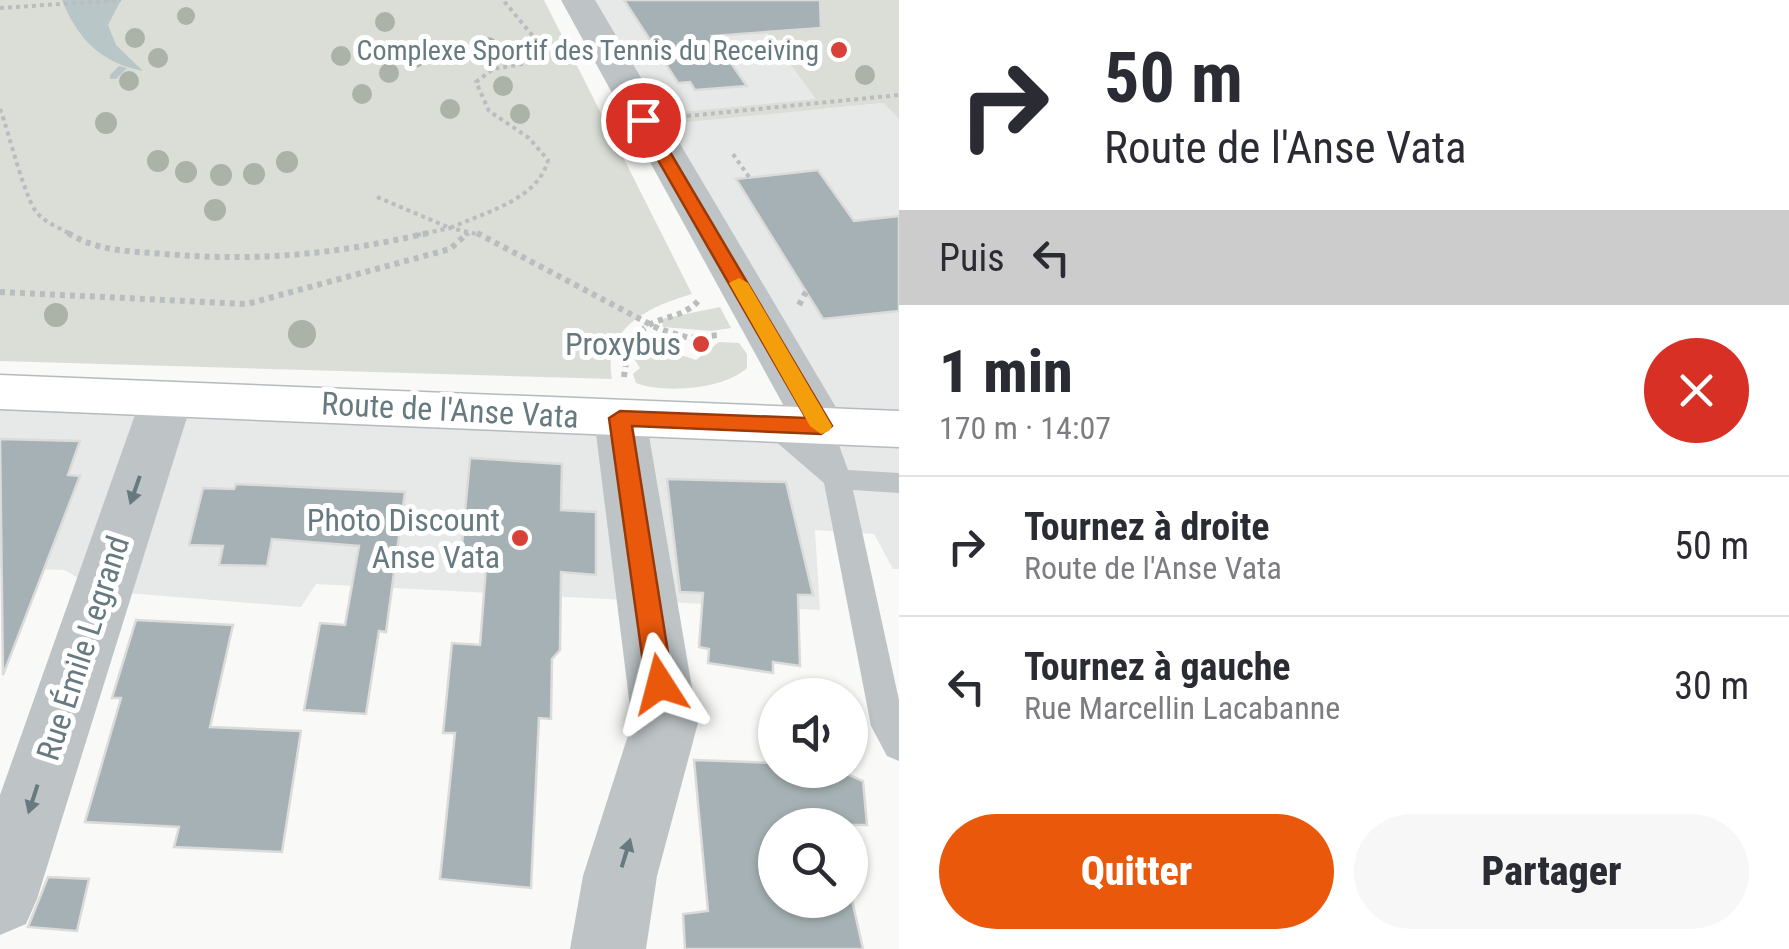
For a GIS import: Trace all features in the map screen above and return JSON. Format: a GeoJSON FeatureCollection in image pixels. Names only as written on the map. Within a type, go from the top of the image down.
{"type":"FeatureCollection","features":[{"type":"Feature","properties":{"kind":"main road","name":"Route de l'Anse Vata"},"geometry":{"type":"LineString","coordinates":[[0,392],[167,398],[622,401],[770,422],[899,429]]}},
{"type":"Feature","properties":{"kind":"street"},"geometry":{"type":"LineString","coordinates":[[578,0],[821,426]]}},
{"type":"Feature","properties":{"kind":"street","name":"Rue Émile Legrand"},"geometry":{"type":"LineString","coordinates":[[0,899],[167,398]]}},
{"type":"Feature","properties":{"kind":"street"},"geometry":{"type":"LineString","coordinates":[[608,949],[620,876],[666,724],[622,401]]}},
{"type":"Feature","properties":{"kind":"lane"},"geometry":{"type":"LineString","coordinates":[[770,422],[837,479],[899,483]]}},
{"type":"Feature","properties":{"kind":"lane"},"geometry":{"type":"LineString","coordinates":[[821,426],[837,479],[859,604],[888,726],[899,746]]}},
{"type":"Feature","properties":{"kind":"path"},"geometry":{"type":"LineString","coordinates":[[0,8],[121,0]]}},
{"type":"Feature","properties":{"kind":"path"},"geometry":{"type":"LineString","coordinates":[[0,109],[19,159],[22,185],[37,214],[94,248],[240,260],[338,252],[450,228],[525,193],[543,178],[548,160],[529,138],[489,111],[476,82],[493,69],[528,63],[537,41],[503,0]]}},
{"type":"Feature","properties":{"kind":"path"},"geometry":{"type":"LineString","coordinates":[[684,116],[899,95]]}},
{"type":"Feature","properties":{"kind":"path"},"geometry":{"type":"LineString","coordinates":[[733,154],[749,178]]}},
{"type":"Feature","properties":{"kind":"path"},"geometry":{"type":"LineString","coordinates":[[377,198],[450,228],[471,230],[689,338],[723,334]]}},
{"type":"Feature","properties":{"kind":"path"},"geometry":{"type":"LineString","coordinates":[[0,292],[247,304],[450,249],[471,230]]}},
{"type":"Feature","properties":{"kind":"path"},"geometry":{"type":"LineString","coordinates":[[696,295],[700,303]]}},
{"type":"Feature","properties":{"kind":"path"},"geometry":{"type":"LineString","coordinates":[[622,401],[630,342],[648,321],[712,302]]}},
{"type":"Feature","properties":{"kind":"shaded area"},"geometry":{"type":"Polygon","coordinates":[[[0,0],[544,0],[692,294],[646,312],[622,332],[611,361],[612,379],[0,361],[0,0]]]}},
{"type":"Feature","properties":{"kind":"shaded area"},"geometry":{"type":"Polygon","coordinates":[[[62,0],[121,0],[108,25],[116,45],[143,71],[115,62],[93,48],[62,0]]]}},
{"type":"Feature","properties":{"kind":"shaded area"},"geometry":{"type":"Polygon","coordinates":[[[578,0],[741,0],[824,109],[883,103],[899,119],[899,569],[893,569],[874,534],[815,530],[820,610],[316,584],[301,607],[102,591],[64,570],[0,568],[0,392],[820,426],[578,0]]]}},
{"type":"Feature","properties":{"kind":"shaded area","name":"Complexe Sportif des Tennis du Receiving"},"geometry":{"type":"Polygon","coordinates":[[[742,0],[899,0],[899,119],[883,103],[687,122],[681,112],[816,99],[742,0]]]}},
{"type":"Feature","properties":{"kind":"shaded area"},"geometry":{"type":"Polygon","coordinates":[[[720,307],[731,328],[711,331],[663,327],[661,319],[720,307]]]}},
{"type":"Feature","properties":{"kind":"shaded area"},"geometry":{"type":"Polygon","coordinates":[[[719,342],[739,343],[747,354],[747,368],[724,381],[694,388],[636,383],[633,374],[640,368],[633,357],[639,348],[651,345],[696,360],[719,342]]]}},
{"type":"Feature","properties":{"kind":"building"},"geometry":{"type":"Polygon","coordinates":[[[624,0],[820,0],[821,28],[712,36],[747,86],[695,90],[690,82],[678,83],[624,0]]]}},
{"type":"Feature","properties":{"kind":"building"},"geometry":{"type":"Polygon","coordinates":[[[818,170],[854,221],[899,216],[899,311],[823,319],[736,179],[818,170]]]}},
{"type":"Feature","properties":{"kind":"building"},"geometry":{"type":"Polygon","coordinates":[[[0,439],[80,441],[68,475],[80,476],[3,675],[0,439]]]}},
{"type":"Feature","properties":{"kind":"building"},"geometry":{"type":"Polygon","coordinates":[[[470,458],[562,464],[561,510],[596,512],[596,575],[561,572],[560,650],[552,659],[551,719],[539,718],[531,888],[440,879],[455,733],[443,733],[452,643],[480,645],[486,567],[460,566],[470,458]]]}},
{"type":"Feature","properties":{"kind":"building"},"geometry":{"type":"Polygon","coordinates":[[[667,479],[786,482],[813,595],[798,595],[800,666],[773,662],[773,673],[708,663],[709,649],[699,647],[703,593],[680,592],[667,479]]]}},
{"type":"Feature","properties":{"kind":"building"},"geometry":{"type":"Polygon","coordinates":[[[236,484],[405,492],[386,632],[379,631],[366,714],[304,710],[320,623],[345,625],[359,546],[272,539],[267,566],[219,565],[223,546],[189,545],[203,488],[234,489],[236,484]]]}},
{"type":"Feature","properties":{"kind":"building"},"geometry":{"type":"Polygon","coordinates":[[[136,620],[233,625],[210,727],[301,731],[282,852],[174,847],[179,827],[85,822],[121,698],[112,698],[136,620]]]}},
{"type":"Feature","properties":{"kind":"building"},"geometry":{"type":"Polygon","coordinates":[[[694,760],[758,762],[758,788],[864,788],[865,808],[758,808],[758,918],[856,918],[863,949],[685,949],[683,914],[708,911],[694,760]]]}},
{"type":"Feature","properties":{"kind":"building"},"geometry":{"type":"Polygon","coordinates":[[[48,877],[89,879],[77,931],[28,927],[48,877]]]}},
{"type":"Feature","properties":{"kind":"waterway"},"geometry":{"type":"LineString","coordinates":[[113,77],[122,68]]}},
{"type":"Feature","properties":{"kind":"slow traffic"},"geometry":{"type":"LineString","coordinates":[[739,283],[821,426]]}},
{"type":"Feature","properties":{"kind":"place","name":"Complexe Sportif des Tennis du Receiving"},"geometry":{"type":"Point","coordinates":[839,50]}},
{"type":"Feature","properties":{"kind":"place","name":"Proxybus"},"geometry":{"type":"Point","coordinates":[701,344]}},
{"type":"Feature","properties":{"kind":"place","name":"Photo Discount Anse Vata"},"geometry":{"type":"Point","coordinates":[520,538]}},
{"type":"Feature","properties":{"kind":"route"},"geometry":{"type":"LineString","coordinates":[[643,120],[821,426],[620,418],[660,684]]}}]}
